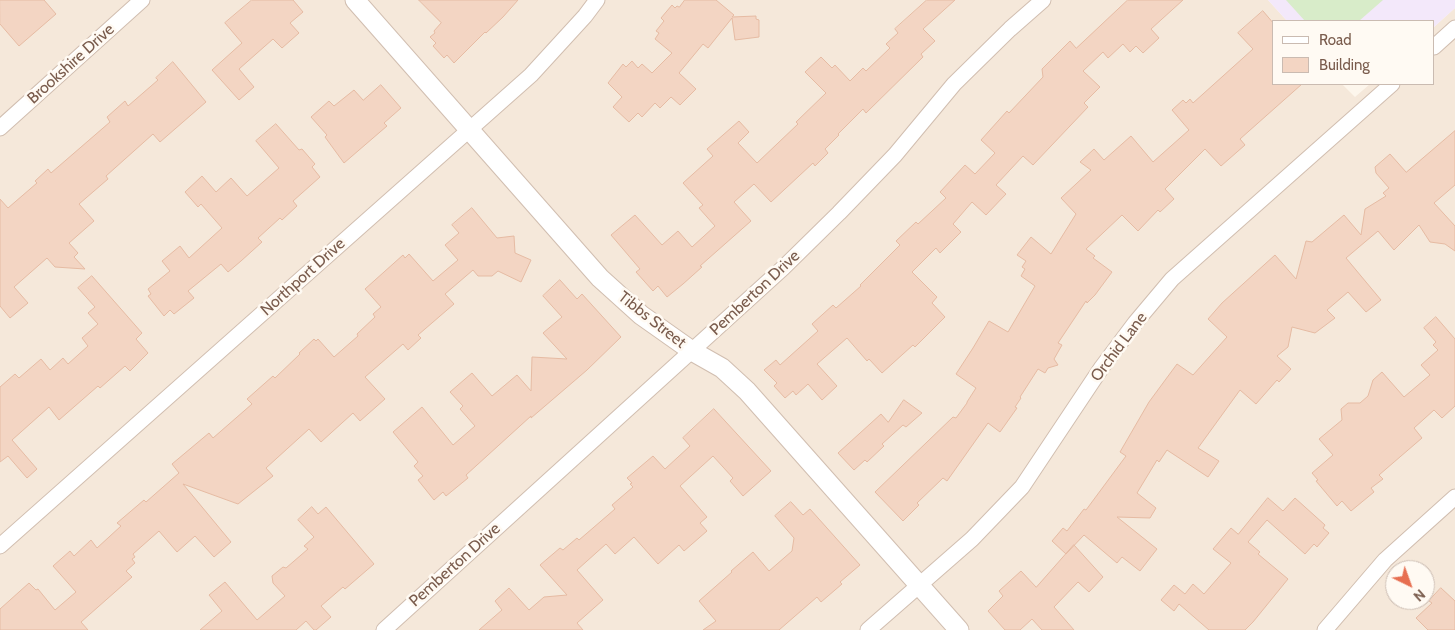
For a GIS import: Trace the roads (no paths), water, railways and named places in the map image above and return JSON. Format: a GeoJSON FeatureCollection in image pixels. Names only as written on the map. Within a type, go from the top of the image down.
{"type":"FeatureCollection","features":[{"type":"Feature","properties":{"kind":"street","name":"Brookshire Drive"},"geometry":{"type":"LineString","coordinates":[[0,128],[142,0]]}},
{"type":"Feature","properties":{"kind":"street","name":"Tibbs Street"},"geometry":{"type":"LineString","coordinates":[[355,0],[600,278],[641,315],[692,351],[722,368],[747,392],[958,630]]}},
{"type":"Feature","properties":{"kind":"street","name":"Northport Drive"},"geometry":{"type":"LineString","coordinates":[[0,546],[531,75],[586,16],[597,0]]}},
{"type":"Feature","properties":{"kind":"street","name":"Pemberton Drive"},"geometry":{"type":"LineString","coordinates":[[384,630],[783,268],[895,155],[954,84],[1010,29],[1043,0]]}},
{"type":"Feature","properties":{"kind":"street"},"geometry":{"type":"LineString","coordinates":[[1435,45],[1455,28]]}},
{"type":"Feature","properties":{"kind":"street","name":"Orchid Lane"},"geometry":{"type":"LineString","coordinates":[[868,630],[972,538],[1022,487],[1102,367],[1135,323],[1172,279],[1391,85]]}},
{"type":"Feature","properties":{"kind":"street"},"geometry":{"type":"LineString","coordinates":[[1325,630],[1385,560],[1455,497]]}}]}
